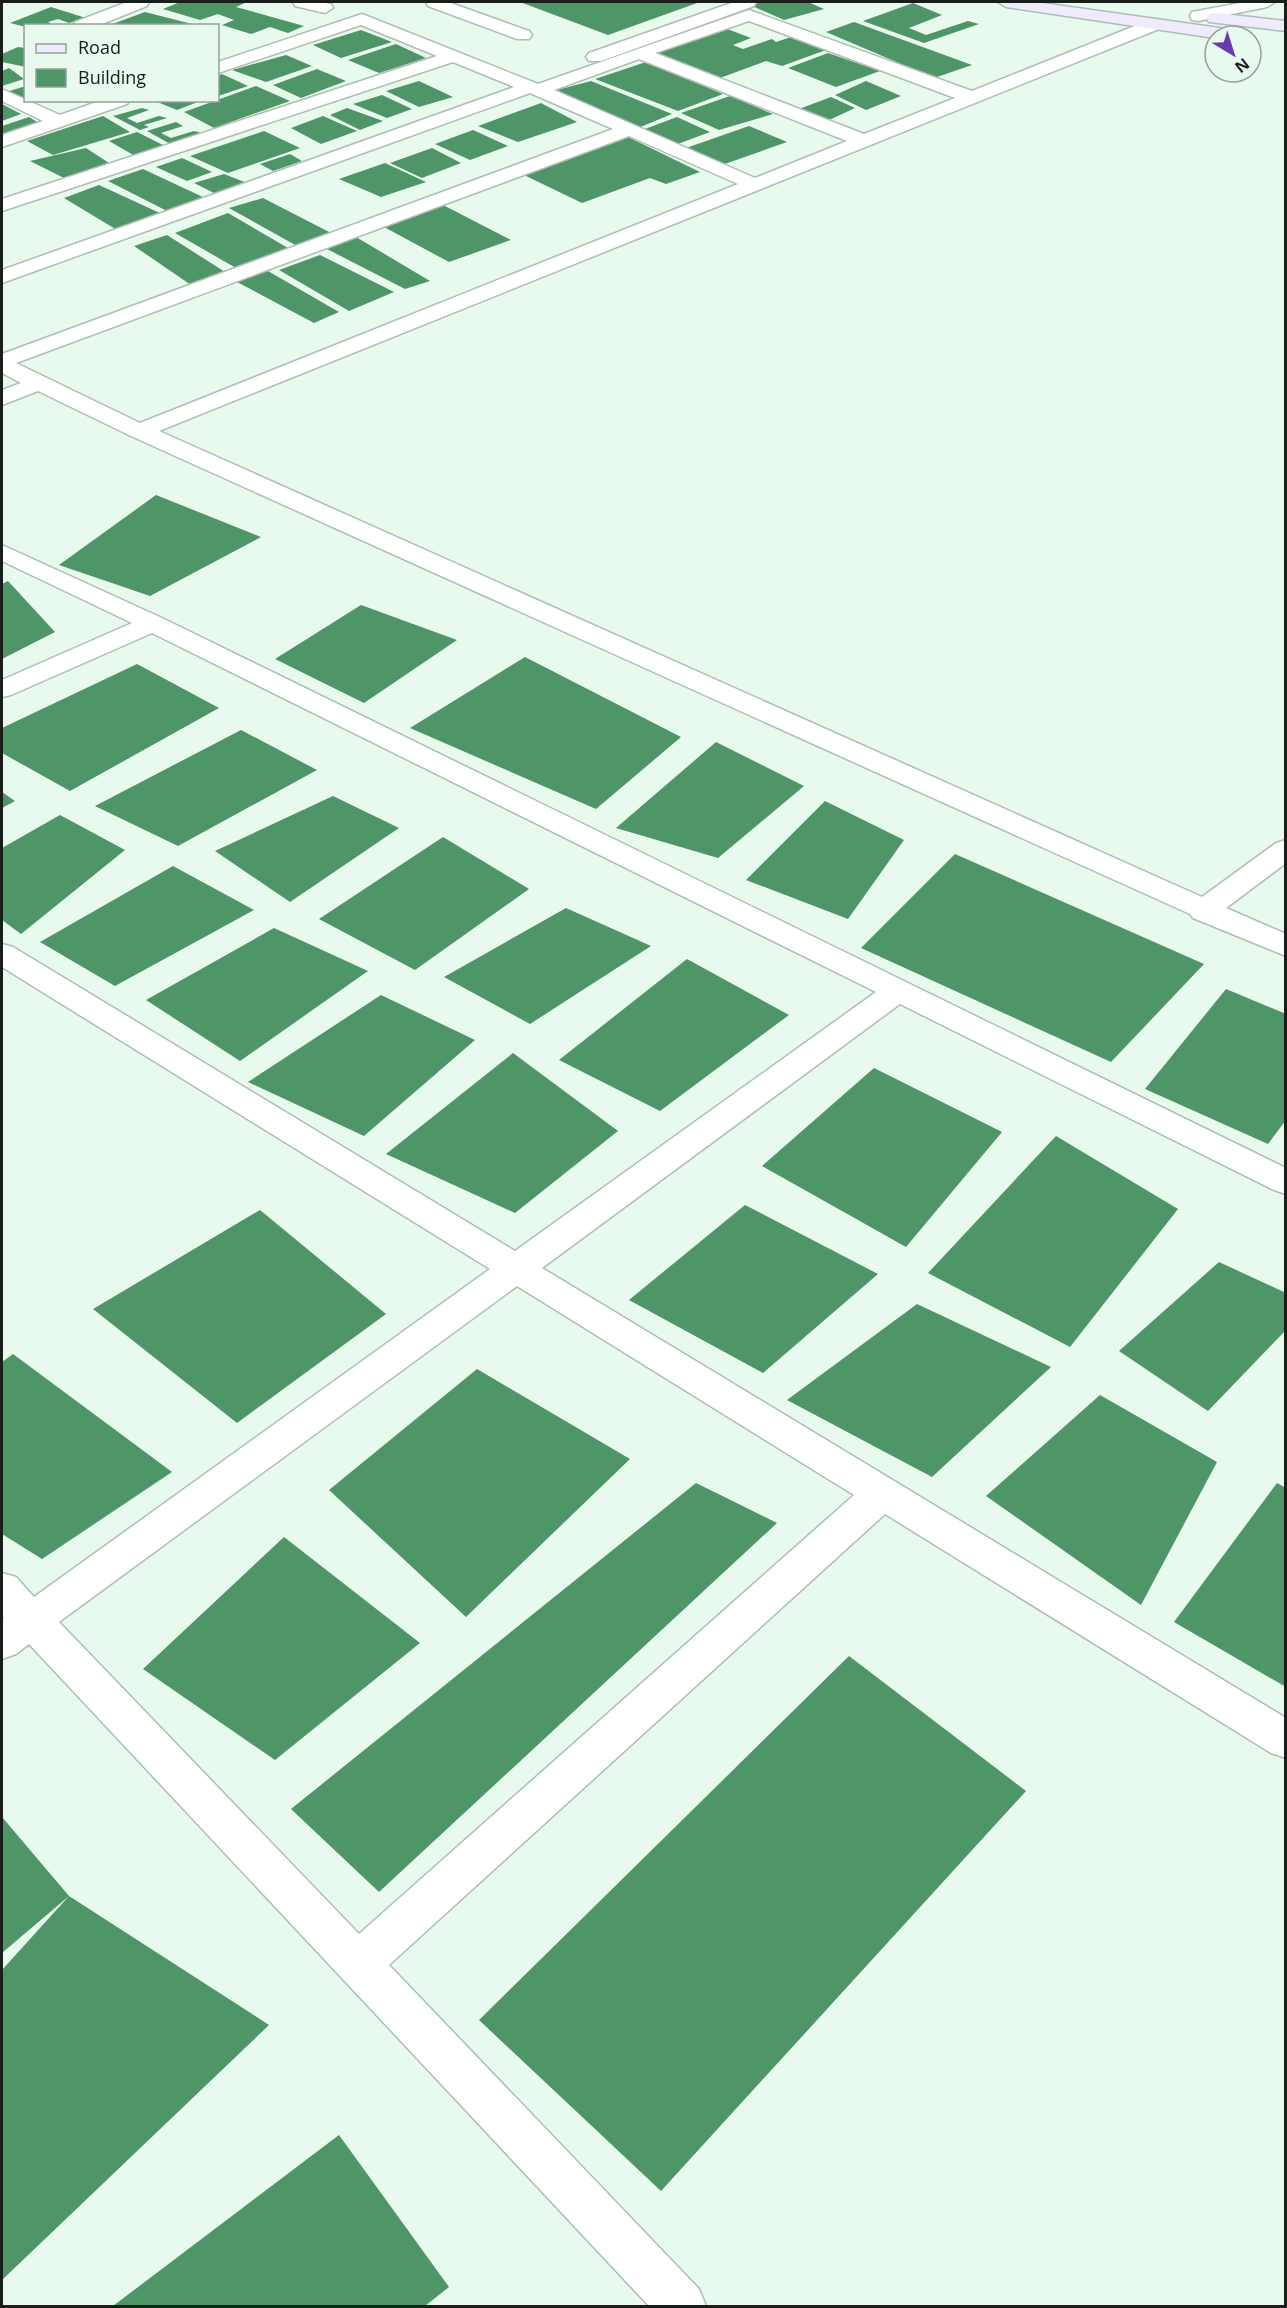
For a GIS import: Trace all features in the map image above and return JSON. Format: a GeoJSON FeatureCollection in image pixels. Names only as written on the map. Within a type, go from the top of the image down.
{"type":"FeatureCollection","features":[{"type":"Feature","properties":{"kind":"main road"},"geometry":{"type":"LineString","coordinates":[[1006,2],[1203,31]]}},
{"type":"Feature","properties":{"kind":"main road"},"geometry":{"type":"LineString","coordinates":[[1089,2],[1286,26]]}},
{"type":"Feature","properties":{"kind":"main road"},"geometry":{"type":"LineString","coordinates":[[1263,38],[1286,41]]}},
{"type":"Feature","properties":{"kind":"street"},"geometry":{"type":"LineString","coordinates":[[86,24],[141,2]]}},
{"type":"Feature","properties":{"kind":"street"},"geometry":{"type":"LineString","coordinates":[[301,2],[325,8]]}},
{"type":"Feature","properties":{"kind":"street"},"geometry":{"type":"LineString","coordinates":[[434,2],[523,35]]}},
{"type":"Feature","properties":{"kind":"street"},"geometry":{"type":"LineString","coordinates":[[595,57],[748,2]]}},
{"type":"Feature","properties":{"kind":"street"},"geometry":{"type":"LineString","coordinates":[[1198,16],[1267,2]]}},
{"type":"Feature","properties":{"kind":"street"},"geometry":{"type":"LineString","coordinates":[[2,277],[534,88],[749,15],[973,98]]}},
{"type":"Feature","properties":{"kind":"street"},"geometry":{"type":"LineString","coordinates":[[219,68],[362,19],[534,88],[756,185]]}},
{"type":"Feature","properties":{"kind":"street"},"geometry":{"type":"LineString","coordinates":[[140,431],[1153,25]]}},
{"type":"Feature","properties":{"kind":"street"},"geometry":{"type":"LineString","coordinates":[[639,53],[864,141]]}},
{"type":"Feature","properties":{"kind":"street"},"geometry":{"type":"LineString","coordinates":[[2,205],[454,56]]}},
{"type":"Feature","properties":{"kind":"street"},"geometry":{"type":"LineString","coordinates":[[2,94],[59,121]]}},
{"type":"Feature","properties":{"kind":"street"},"geometry":{"type":"LineString","coordinates":[[2,141],[115,102]]}},
{"type":"Feature","properties":{"kind":"street"},"geometry":{"type":"LineString","coordinates":[[2,361],[629,130]]}},
{"type":"Feature","properties":{"kind":"street"},"geometry":{"type":"LineString","coordinates":[[2,365],[140,431],[1203,911],[1286,946]]}},
{"type":"Feature","properties":{"kind":"street"},"geometry":{"type":"LineString","coordinates":[[2,398],[39,383]]}},
{"type":"Feature","properties":{"kind":"street"},"geometry":{"type":"LineString","coordinates":[[2,552],[153,624],[1286,1182]]}},
{"type":"Feature","properties":{"kind":"street"},"geometry":{"type":"LineString","coordinates":[[2,689],[153,624]]}},
{"type":"Feature","properties":{"kind":"street"},"geometry":{"type":"LineString","coordinates":[[1203,911],[1286,849]]}},
{"type":"Feature","properties":{"kind":"street"},"geometry":{"type":"LineString","coordinates":[[2,954],[1286,1740]]}},
{"type":"Feature","properties":{"kind":"street"},"geometry":{"type":"LineString","coordinates":[[17,1631],[898,991]]}},
{"type":"Feature","properties":{"kind":"street"},"geometry":{"type":"LineString","coordinates":[[358,1964],[881,1494]]}},
{"type":"Feature","properties":{"kind":"street"},"geometry":{"type":"LineString","coordinates":[[2,1589],[17,1631],[358,1964],[682,2307]]}},
{"type":"Feature","properties":{"kind":"building"},"geometry":{"type":"Polygon","coordinates":[[[180,2],[247,2],[236,7],[304,26],[288,33],[270,27],[251,34],[222,25],[234,20],[218,14],[200,20],[163,9],[180,2]]]}},
{"type":"Feature","properties":{"kind":"building"},"geometry":{"type":"Polygon","coordinates":[[[520,2],[700,2],[608,35],[520,2]]]}},
{"type":"Feature","properties":{"kind":"building"},"geometry":{"type":"Polygon","coordinates":[[[760,2],[808,2],[824,9],[784,20],[750,5],[760,2]]]}},
{"type":"Feature","properties":{"kind":"building"},"geometry":{"type":"Polygon","coordinates":[[[913,3],[942,15],[909,28],[926,35],[968,21],[979,24],[924,43],[863,21],[913,3]]]}},
{"type":"Feature","properties":{"kind":"building"},"geometry":{"type":"Polygon","coordinates":[[[51,7],[86,18],[69,23],[58,19],[48,22],[52,24],[24,24],[24,26],[10,23],[51,7]]]}},
{"type":"Feature","properties":{"kind":"building"},"geometry":{"type":"Polygon","coordinates":[[[145,12],[192,24],[112,24],[145,12]]]}},
{"type":"Feature","properties":{"kind":"building"},"geometry":{"type":"Polygon","coordinates":[[[854,22],[972,65],[934,78],[826,32],[854,22]]]}},
{"type":"Feature","properties":{"kind":"building"},"geometry":{"type":"Polygon","coordinates":[[[722,27],[751,38],[733,45],[743,49],[772,39],[776,42],[794,36],[826,50],[782,66],[766,61],[720,78],[654,53],[722,27]]]}},
{"type":"Feature","properties":{"kind":"building"},"geometry":{"type":"Polygon","coordinates":[[[361,30],[392,42],[341,58],[313,45],[361,30]]]}},
{"type":"Feature","properties":{"kind":"building"},"geometry":{"type":"Polygon","coordinates":[[[396,44],[426,58],[379,73],[348,60],[396,44]]]}},
{"type":"Feature","properties":{"kind":"building"},"geometry":{"type":"Polygon","coordinates":[[[18,47],[24,48],[24,67],[2,62],[2,54],[18,47]]]}},
{"type":"Feature","properties":{"kind":"building"},"geometry":{"type":"Polygon","coordinates":[[[828,53],[880,71],[836,87],[788,68],[828,53]]]}},
{"type":"Feature","properties":{"kind":"building"},"geometry":{"type":"Polygon","coordinates":[[[286,55],[312,66],[266,82],[232,70],[286,55]]]}},
{"type":"Feature","properties":{"kind":"building"},"geometry":{"type":"Polygon","coordinates":[[[646,62],[723,94],[678,111],[595,79],[646,62]]]}},
{"type":"Feature","properties":{"kind":"building"},"geometry":{"type":"Polygon","coordinates":[[[9,68],[24,79],[2,86],[2,71],[9,68]]]}},
{"type":"Feature","properties":{"kind":"building"},"geometry":{"type":"Polygon","coordinates":[[[317,69],[346,81],[301,98],[273,85],[317,69]]]}},
{"type":"Feature","properties":{"kind":"building"},"geometry":{"type":"Polygon","coordinates":[[[222,74],[248,86],[219,96],[219,76],[222,74]]]}},
{"type":"Feature","properties":{"kind":"building"},"geometry":{"type":"Polygon","coordinates":[[[419,81],[453,97],[419,107],[386,91],[419,81]]]}},
{"type":"Feature","properties":{"kind":"building"},"geometry":{"type":"Polygon","coordinates":[[[591,81],[672,114],[638,128],[553,91],[591,81]]]}},
{"type":"Feature","properties":{"kind":"building"},"geometry":{"type":"Polygon","coordinates":[[[866,81],[901,96],[866,110],[835,95],[866,81]]]}},
{"type":"Feature","properties":{"kind":"building"},"geometry":{"type":"Polygon","coordinates":[[[256,86],[290,101],[214,128],[184,112],[212,102],[219,102],[219,99],[256,86]]]}},
{"type":"Feature","properties":{"kind":"building"},"geometry":{"type":"Polygon","coordinates":[[[24,87],[24,100],[6,92],[24,87]]]}},
{"type":"Feature","properties":{"kind":"building"},"geometry":{"type":"Polygon","coordinates":[[[382,95],[412,109],[387,118],[353,104],[382,95]]]}},
{"type":"Feature","properties":{"kind":"building"},"geometry":{"type":"Polygon","coordinates":[[[730,96],[773,114],[719,130],[681,113],[730,96]]]}},
{"type":"Feature","properties":{"kind":"building"},"geometry":{"type":"Polygon","coordinates":[[[831,97],[855,108],[827,121],[799,109],[831,97]]]}},
{"type":"Feature","properties":{"kind":"building"},"geometry":{"type":"Polygon","coordinates":[[[157,102],[198,102],[177,110],[157,102]]]}},
{"type":"Feature","properties":{"kind":"building"},"geometry":{"type":"Polygon","coordinates":[[[541,103],[577,122],[518,142],[478,126],[541,103]]]}},
{"type":"Feature","properties":{"kind":"building"},"geometry":{"type":"Polygon","coordinates":[[[2,104],[21,114],[2,121],[2,104]]]}},
{"type":"Feature","properties":{"kind":"building"},"geometry":{"type":"Polygon","coordinates":[[[142,108],[149,110],[127,118],[137,123],[159,116],[167,118],[144,125],[149,127],[140,130],[113,116],[142,108]]]}},
{"type":"Feature","properties":{"kind":"building"},"geometry":{"type":"Polygon","coordinates":[[[347,108],[383,121],[360,130],[330,115],[347,108]]]}},
{"type":"Feature","properties":{"kind":"building"},"geometry":{"type":"Polygon","coordinates":[[[103,116],[130,132],[53,155],[27,141],[103,116]]]}},
{"type":"Feature","properties":{"kind":"building"},"geometry":{"type":"Polygon","coordinates":[[[323,116],[357,131],[321,144],[291,128],[323,116]]]}},
{"type":"Feature","properties":{"kind":"building"},"geometry":{"type":"Polygon","coordinates":[[[29,117],[39,123],[2,136],[2,126],[29,117]]]}},
{"type":"Feature","properties":{"kind":"building"},"geometry":{"type":"Polygon","coordinates":[[[677,117],[710,132],[675,145],[645,129],[677,117]]]}},
{"type":"Feature","properties":{"kind":"building"},"geometry":{"type":"Polygon","coordinates":[[[176,122],[183,126],[161,133],[171,138],[194,131],[202,133],[179,140],[183,142],[174,146],[147,131],[176,122]]]}},
{"type":"Feature","properties":{"kind":"building"},"geometry":{"type":"Polygon","coordinates":[[[749,126],[787,142],[722,165],[686,148],[749,126]]]}},
{"type":"Feature","properties":{"kind":"building"},"geometry":{"type":"Polygon","coordinates":[[[473,130],[508,146],[470,160],[435,144],[473,130]]]}},
{"type":"Feature","properties":{"kind":"building"},"geometry":{"type":"Polygon","coordinates":[[[264,131],[300,148],[228,173],[190,156],[264,131]]]}},
{"type":"Feature","properties":{"kind":"building"},"geometry":{"type":"Polygon","coordinates":[[[137,132],[165,146],[135,156],[109,141],[137,132]]]}},
{"type":"Feature","properties":{"kind":"building"},"geometry":{"type":"Polygon","coordinates":[[[628,137],[700,172],[666,184],[650,178],[582,203],[524,175],[628,137]]]}},
{"type":"Feature","properties":{"kind":"building"},"geometry":{"type":"Polygon","coordinates":[[[86,148],[112,165],[68,180],[30,161],[86,148]]]}},
{"type":"Feature","properties":{"kind":"building"},"geometry":{"type":"Polygon","coordinates":[[[432,148],[461,163],[422,178],[390,163],[432,148]]]}},
{"type":"Feature","properties":{"kind":"building"},"geometry":{"type":"Polygon","coordinates":[[[290,154],[302,161],[273,171],[260,164],[290,154]]]}},
{"type":"Feature","properties":{"kind":"building"},"geometry":{"type":"Polygon","coordinates":[[[182,158],[212,172],[187,181],[156,167],[182,158]]]}},
{"type":"Feature","properties":{"kind":"building"},"geometry":{"type":"Polygon","coordinates":[[[385,163],[426,182],[381,197],[339,179],[385,163]]]}},
{"type":"Feature","properties":{"kind":"building"},"geometry":{"type":"Polygon","coordinates":[[[143,169],[205,198],[169,212],[108,181],[143,169]]]}},
{"type":"Feature","properties":{"kind":"building"},"geometry":{"type":"Polygon","coordinates":[[[224,174],[247,183],[216,194],[194,183],[224,174]]]}},
{"type":"Feature","properties":{"kind":"building"},"geometry":{"type":"Polygon","coordinates":[[[99,185],[162,214],[117,230],[64,198],[99,185]]]}},
{"type":"Feature","properties":{"kind":"building"},"geometry":{"type":"Polygon","coordinates":[[[263,198],[331,233],[297,246],[229,208],[263,198]]]}},
{"type":"Feature","properties":{"kind":"building"},"geometry":{"type":"Polygon","coordinates":[[[443,205],[511,240],[449,262],[384,227],[443,205]]]}},
{"type":"Feature","properties":{"kind":"building"},"geometry":{"type":"Polygon","coordinates":[[[228,213],[288,248],[236,268],[175,233],[228,213]]]}},
{"type":"Feature","properties":{"kind":"building"},"geometry":{"type":"Polygon","coordinates":[[[167,235],[225,272],[191,285],[134,246],[167,235]]]}},
{"type":"Feature","properties":{"kind":"building"},"geometry":{"type":"Polygon","coordinates":[[[356,237],[430,281],[405,289],[327,249],[356,237]]]}},
{"type":"Feature","properties":{"kind":"building"},"geometry":{"type":"Polygon","coordinates":[[[320,255],[394,292],[349,311],[279,270],[320,255]]]}},
{"type":"Feature","properties":{"kind":"building"},"geometry":{"type":"Polygon","coordinates":[[[268,271],[339,312],[314,323],[237,282],[268,271]]]}},
{"type":"Feature","properties":{"kind":"building"},"geometry":{"type":"Polygon","coordinates":[[[156,495],[261,537],[150,596],[59,565],[156,495]]]}},
{"type":"Feature","properties":{"kind":"building"},"geometry":{"type":"Polygon","coordinates":[[[8,581],[55,632],[2,659],[2,584],[8,581]]]}},
{"type":"Feature","properties":{"kind":"building"},"geometry":{"type":"Polygon","coordinates":[[[361,605],[457,640],[364,703],[275,659],[361,605]]]}},
{"type":"Feature","properties":{"kind":"building"},"geometry":{"type":"Polygon","coordinates":[[[525,657],[681,737],[596,809],[410,728],[525,657]]]}},
{"type":"Feature","properties":{"kind":"building"},"geometry":{"type":"Polygon","coordinates":[[[137,664],[219,708],[70,791],[2,753],[2,728],[137,664]]]}},
{"type":"Feature","properties":{"kind":"building"},"geometry":{"type":"Polygon","coordinates":[[[241,730],[317,770],[178,846],[95,806],[241,730]]]}},
{"type":"Feature","properties":{"kind":"building"},"geometry":{"type":"Polygon","coordinates":[[[716,742],[804,786],[718,858],[616,828],[716,742]]]}},
{"type":"Feature","properties":{"kind":"building"},"geometry":{"type":"Polygon","coordinates":[[[2,792],[15,801],[2,808],[2,792]]]}},
{"type":"Feature","properties":{"kind":"building"},"geometry":{"type":"Polygon","coordinates":[[[333,796],[399,828],[290,902],[215,851],[333,796]]]}},
{"type":"Feature","properties":{"kind":"building"},"geometry":{"type":"Polygon","coordinates":[[[825,801],[904,840],[848,919],[746,880],[825,801]]]}},
{"type":"Feature","properties":{"kind":"building"},"geometry":{"type":"Polygon","coordinates":[[[60,815],[125,850],[21,934],[2,920],[2,848],[60,815]]]}},
{"type":"Feature","properties":{"kind":"building"},"geometry":{"type":"Polygon","coordinates":[[[443,837],[529,889],[415,970],[319,919],[443,837]]]}},
{"type":"Feature","properties":{"kind":"building"},"geometry":{"type":"Polygon","coordinates":[[[955,854],[1204,964],[1111,1062],[861,948],[955,854]]]}},
{"type":"Feature","properties":{"kind":"building"},"geometry":{"type":"Polygon","coordinates":[[[173,866],[254,910],[115,986],[40,942],[173,866]]]}},
{"type":"Feature","properties":{"kind":"building"},"geometry":{"type":"Polygon","coordinates":[[[566,908],[651,946],[530,1024],[444,977],[566,908]]]}},
{"type":"Feature","properties":{"kind":"building"},"geometry":{"type":"Polygon","coordinates":[[[274,928],[368,971],[240,1061],[146,1000],[274,928]]]}},
{"type":"Feature","properties":{"kind":"building"},"geometry":{"type":"Polygon","coordinates":[[[687,959],[789,1015],[660,1111],[559,1060],[687,959]]]}},
{"type":"Feature","properties":{"kind":"building"},"geometry":{"type":"Polygon","coordinates":[[[1226,989],[1286,1014],[1286,1120],[1268,1144],[1145,1089],[1226,989]]]}},
{"type":"Feature","properties":{"kind":"building"},"geometry":{"type":"Polygon","coordinates":[[[381,995],[475,1040],[364,1136],[248,1082],[381,995]]]}},
{"type":"Feature","properties":{"kind":"building"},"geometry":{"type":"Polygon","coordinates":[[[513,1053],[618,1131],[515,1213],[386,1154],[513,1053]]]}},
{"type":"Feature","properties":{"kind":"building"},"geometry":{"type":"Polygon","coordinates":[[[874,1068],[1002,1132],[906,1247],[762,1166],[874,1068]]]}},
{"type":"Feature","properties":{"kind":"building"},"geometry":{"type":"Polygon","coordinates":[[[1056,1136],[1178,1209],[1070,1347],[928,1273],[1056,1136]]]}},
{"type":"Feature","properties":{"kind":"building"},"geometry":{"type":"Polygon","coordinates":[[[745,1205],[878,1274],[763,1373],[629,1300],[745,1205]]]}},
{"type":"Feature","properties":{"kind":"building"},"geometry":{"type":"Polygon","coordinates":[[[260,1210],[386,1314],[237,1423],[93,1309],[260,1210]]]}},
{"type":"Feature","properties":{"kind":"building"},"geometry":{"type":"Polygon","coordinates":[[[1219,1262],[1286,1293],[1286,1330],[1208,1411],[1119,1351],[1219,1262]]]}},
{"type":"Feature","properties":{"kind":"building"},"geometry":{"type":"Polygon","coordinates":[[[917,1304],[1051,1367],[932,1477],[787,1400],[917,1304]]]}},
{"type":"Feature","properties":{"kind":"building"},"geometry":{"type":"Polygon","coordinates":[[[13,1354],[172,1472],[42,1559],[2,1534],[2,1362],[13,1354]]]}},
{"type":"Feature","properties":{"kind":"building"},"geometry":{"type":"Polygon","coordinates":[[[477,1369],[630,1459],[466,1617],[329,1490],[477,1369]]]}},
{"type":"Feature","properties":{"kind":"building"},"geometry":{"type":"Polygon","coordinates":[[[1100,1395],[1217,1462],[1141,1605],[986,1496],[1100,1395]]]}},
{"type":"Feature","properties":{"kind":"building"},"geometry":{"type":"Polygon","coordinates":[[[696,1483],[777,1523],[379,1892],[291,1809],[696,1483]]]}},
{"type":"Feature","properties":{"kind":"building"},"geometry":{"type":"Polygon","coordinates":[[[1277,1483],[1286,1488],[1286,1687],[1174,1622],[1277,1483]]]}},
{"type":"Feature","properties":{"kind":"building"},"geometry":{"type":"Polygon","coordinates":[[[284,1537],[420,1643],[275,1760],[143,1669],[284,1537]]]}},
{"type":"Feature","properties":{"kind":"building"},"geometry":{"type":"Polygon","coordinates":[[[849,1656],[1026,1791],[661,2191],[479,2020],[849,1656]]]}},
{"type":"Feature","properties":{"kind":"building"},"geometry":{"type":"Polygon","coordinates":[[[2,1817],[69,1896],[2,1953],[2,1817]]]}},
{"type":"Feature","properties":{"kind":"building"},"geometry":{"type":"Polygon","coordinates":[[[69,1896],[269,2025],[2,2280],[2,1970],[69,1896]]]}},
{"type":"Feature","properties":{"kind":"building"},"geometry":{"type":"Polygon","coordinates":[[[339,2135],[449,2287],[425,2306],[113,2306],[339,2135]]]}}]}
